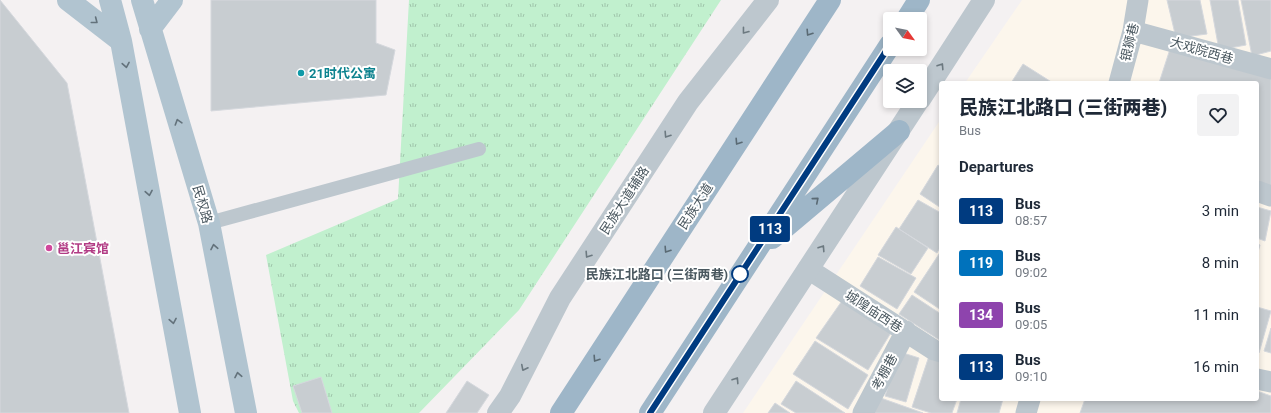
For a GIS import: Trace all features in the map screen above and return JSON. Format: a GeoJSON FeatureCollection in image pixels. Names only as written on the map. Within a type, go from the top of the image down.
{"type":"FeatureCollection","features":[{"type":"Feature","properties":{"kind":"highway","name":"民族大道"},"geometry":{"type":"LineString","coordinates":[[561,413],[830,0]]}},
{"type":"Feature","properties":{"kind":"highway"},"geometry":{"type":"LineString","coordinates":[[911,12],[919,0]]}},
{"type":"Feature","properties":{"kind":"highway"},"geometry":{"type":"LineString","coordinates":[[650,413],[883,56]]}},
{"type":"Feature","properties":{"kind":"highway"},"geometry":{"type":"LineString","coordinates":[[754,253],[898,131]]}},
{"type":"Feature","properties":{"kind":"main road"},"geometry":{"type":"LineString","coordinates":[[68,0],[121,41]]}},
{"type":"Feature","properties":{"kind":"main road"},"geometry":{"type":"LineString","coordinates":[[110,0],[121,41],[190,413]]}},
{"type":"Feature","properties":{"kind":"main road","name":"民权路"},"geometry":{"type":"LineString","coordinates":[[142,0],[209,223],[246,413]]}},
{"type":"Feature","properties":{"kind":"main road"},"geometry":{"type":"LineString","coordinates":[[150,29],[172,0]]}},
{"type":"Feature","properties":{"kind":"street","name":"民族大道辅路"},"geometry":{"type":"LineString","coordinates":[[498,413],[510,396],[560,298],[688,102],[768,0]]}},
{"type":"Feature","properties":{"kind":"street"},"geometry":{"type":"LineString","coordinates":[[927,88],[984,0]]}},
{"type":"Feature","properties":{"kind":"street","name":"银狮巷"},"geometry":{"type":"LineString","coordinates":[[1120,81],[1133,31],[1138,0]]}},
{"type":"Feature","properties":{"kind":"street","name":"大戏院西巷"},"geometry":{"type":"LineString","coordinates":[[1133,31],[1271,69]]}},
{"type":"Feature","properties":{"kind":"street"},"geometry":{"type":"LineString","coordinates":[[714,413],[914,108]]}},
{"type":"Feature","properties":{"kind":"street"},"geometry":{"type":"LineString","coordinates":[[1259,192],[1271,196]]}},
{"type":"Feature","properties":{"kind":"street","name":"城隍庙西巷"},"geometry":{"type":"LineString","coordinates":[[808,269],[934,350],[939,351]]}},
{"type":"Feature","properties":{"kind":"street","name":"考棚巷"},"geometry":{"type":"LineString","coordinates":[[863,413],[906,331]]}},
{"type":"Feature","properties":{"kind":"street"},"geometry":{"type":"LineString","coordinates":[[1259,379],[1271,382]]}},
{"type":"Feature","properties":{"kind":"street"},"geometry":{"type":"LineString","coordinates":[[1026,413],[1029,401]]}},
{"type":"Feature","properties":{"kind":"lane"},"geometry":{"type":"LineString","coordinates":[[209,223],[479,149]]}},
{"type":"Feature","properties":{"kind":"shaded area"},"geometry":{"type":"Polygon","coordinates":[[[1022,0],[1271,0],[1271,413],[743,413],[939,122],[939,401],[1259,401],[1259,81],[966,81],[1022,0]]]}},
{"type":"Feature","properties":{"kind":"green space"},"geometry":{"type":"Polygon","coordinates":[[[409,0],[721,0],[519,310],[419,413],[299,413],[293,401],[266,255],[398,199],[409,0]]]}},
{"type":"Feature","properties":{"kind":"building","name":"邕江宾馆"},"geometry":{"type":"Polygon","coordinates":[[[0,0],[67,83],[129,413],[0,413],[0,0]]]}},
{"type":"Feature","properties":{"kind":"building","name":"21时代公寓"},"geometry":{"type":"Polygon","coordinates":[[[211,0],[376,0],[376,43],[395,50],[386,95],[211,111],[211,0]]]}},
{"type":"Feature","properties":{"kind":"building"},"geometry":{"type":"Polygon","coordinates":[[[1167,0],[1200,0],[1207,34],[1176,38],[1167,0]]]}},
{"type":"Feature","properties":{"kind":"building"},"geometry":{"type":"Polygon","coordinates":[[[1210,0],[1238,0],[1246,45],[1219,50],[1210,0]]]}},
{"type":"Feature","properties":{"kind":"building"},"geometry":{"type":"Polygon","coordinates":[[[1241,0],[1271,0],[1271,51],[1252,56],[1241,0]]]}},
{"type":"Feature","properties":{"kind":"building"},"geometry":{"type":"Polygon","coordinates":[[[1171,46],[1271,77],[1271,187],[1259,184],[1259,81],[1160,81],[1171,46]]]}},
{"type":"Feature","properties":{"kind":"building"},"geometry":{"type":"Polygon","coordinates":[[[1023,64],[1050,81],[1012,81],[1023,64]]]}},
{"type":"Feature","properties":{"kind":"building"},"geometry":{"type":"Polygon","coordinates":[[[938,165],[939,207],[920,194],[938,165]]]}},
{"type":"Feature","properties":{"kind":"building"},"geometry":{"type":"Polygon","coordinates":[[[918,200],[939,212],[939,250],[937,253],[899,229],[918,200]]]}},
{"type":"Feature","properties":{"kind":"building"},"geometry":{"type":"Polygon","coordinates":[[[1259,208],[1271,211],[1265,241],[1259,239],[1259,208]]]}},
{"type":"Feature","properties":{"kind":"building"},"geometry":{"type":"Polygon","coordinates":[[[896,227],[928,248],[911,274],[878,255],[896,227]]]}},
{"type":"Feature","properties":{"kind":"building"},"geometry":{"type":"Polygon","coordinates":[[[939,254],[939,309],[914,292],[939,254]]]}},
{"type":"Feature","properties":{"kind":"building"},"geometry":{"type":"Polygon","coordinates":[[[878,257],[916,278],[897,309],[860,286],[878,257]]]}},
{"type":"Feature","properties":{"kind":"building"},"geometry":{"type":"Polygon","coordinates":[[[912,295],[939,313],[939,340],[899,314],[912,295]]]}},
{"type":"Feature","properties":{"kind":"building"},"geometry":{"type":"Polygon","coordinates":[[[844,298],[892,331],[868,370],[816,338],[844,298]]]}},
{"type":"Feature","properties":{"kind":"building"},"geometry":{"type":"Polygon","coordinates":[[[1259,308],[1271,311],[1259,353],[1259,308]]]}},
{"type":"Feature","properties":{"kind":"building"},"geometry":{"type":"Polygon","coordinates":[[[1271,328],[1271,353],[1264,351],[1271,328]]]}},
{"type":"Feature","properties":{"kind":"building"},"geometry":{"type":"Polygon","coordinates":[[[815,341],[868,375],[848,409],[793,374],[815,341]]]}},
{"type":"Feature","properties":{"kind":"building"},"geometry":{"type":"Polygon","coordinates":[[[900,352],[919,358],[906,402],[885,396],[900,352]]]}},
{"type":"Feature","properties":{"kind":"building"},"geometry":{"type":"Polygon","coordinates":[[[929,356],[939,358],[939,401],[956,401],[952,413],[931,413],[912,407],[929,356]]]}},
{"type":"Feature","properties":{"kind":"building"},"geometry":{"type":"Polygon","coordinates":[[[321,377],[332,413],[302,413],[293,386],[321,377]]]}},
{"type":"Feature","properties":{"kind":"building"},"geometry":{"type":"Polygon","coordinates":[[[467,381],[489,395],[477,413],[446,413],[467,381]]]}},
{"type":"Feature","properties":{"kind":"building"},"geometry":{"type":"Polygon","coordinates":[[[796,381],[845,413],[796,413],[781,404],[796,381]]]}},
{"type":"Feature","properties":{"kind":"building"},"geometry":{"type":"Polygon","coordinates":[[[1259,392],[1271,396],[1271,413],[1080,413],[1084,401],[1259,401],[1259,392]]]}},
{"type":"Feature","properties":{"kind":"building"},"geometry":{"type":"Polygon","coordinates":[[[878,397],[923,413],[872,413],[878,397]]]}},
{"type":"Feature","properties":{"kind":"building"},"geometry":{"type":"Polygon","coordinates":[[[960,401],[1002,401],[999,413],[957,413],[960,401]]]}},
{"type":"Feature","properties":{"kind":"building"},"geometry":{"type":"Polygon","coordinates":[[[775,403],[790,413],[768,413],[775,403]]]}},
{"type":"Feature","properties":{"kind":"bus line","name":"113"},"geometry":{"type":"LineString","coordinates":[[650,413],[883,56]]}},
{"type":"Feature","properties":{"kind":"place","name":"21时代公寓"},"geometry":{"type":"Point","coordinates":[301,73]}},
{"type":"Feature","properties":{"kind":"place","name":"邕江宾馆"},"geometry":{"type":"Point","coordinates":[49,248]}},
{"type":"Feature","properties":{"kind":"place","name":"民族江北路口 (三街两巷)"},"geometry":{"type":"Point","coordinates":[740,274]}}]}
